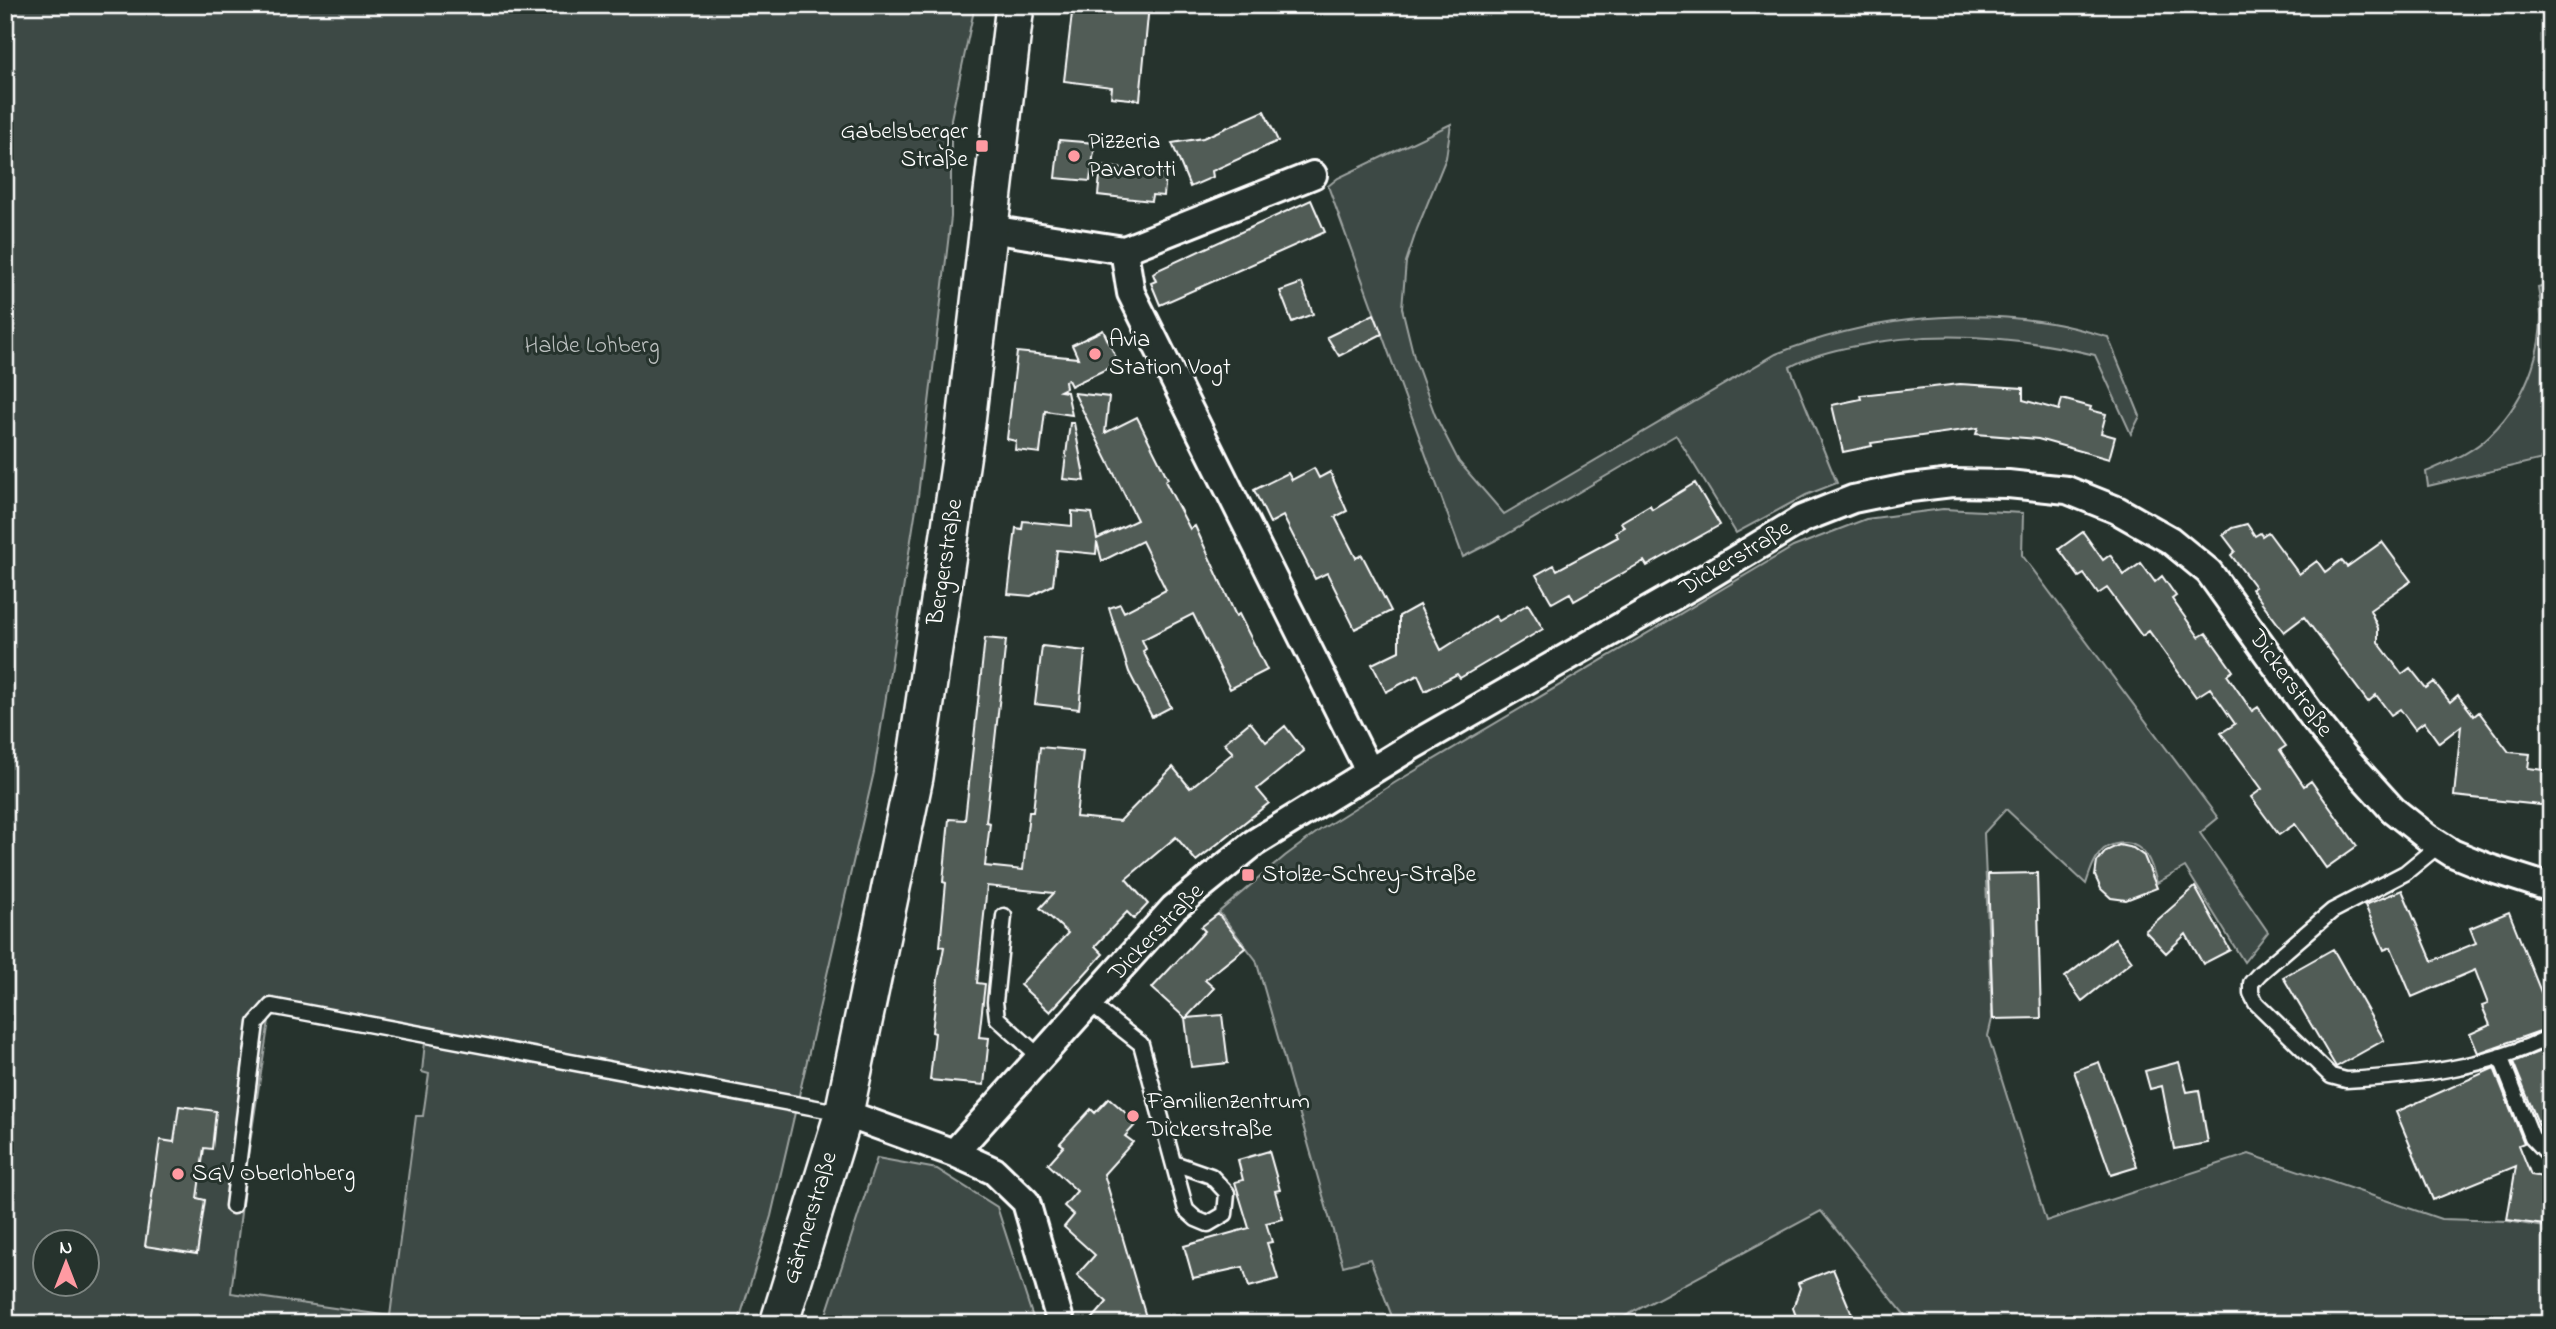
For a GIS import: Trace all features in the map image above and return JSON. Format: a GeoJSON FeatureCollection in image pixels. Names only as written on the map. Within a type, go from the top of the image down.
{"type":"FeatureCollection","features":[{"type":"Feature","properties":{"kind":"main road","name":"Bergerstraße"},"geometry":{"type":"LineString","coordinates":[[844,1113],[914,778],[964,439],[1015,5]]}},
{"type":"Feature","properties":{"kind":"main road","name":"Gärtnerstraße"},"geometry":{"type":"LineString","coordinates":[[779,1324],[844,1113]]}},
{"type":"Feature","properties":{"kind":"street"},"geometry":{"type":"LineString","coordinates":[[990,229],[1124,250],[1313,175]]}},
{"type":"Feature","properties":{"kind":"street"},"geometry":{"type":"LineString","coordinates":[[1124,250],[1130,293],[1370,771]]}},
{"type":"Feature","properties":{"kind":"street","name":"Dickerstraße"},"geometry":{"type":"LineString","coordinates":[[954,1153],[1174,908],[1254,843],[1370,771],[1695,584],[1802,519],[1853,499],[1902,489],[1952,483],[2008,484],[2067,490],[2117,510],[2170,540],[2209,572],[2313,717],[2393,810],[2452,853],[2551,888]]}},
{"type":"Feature","properties":{"kind":"street"},"geometry":{"type":"LineString","coordinates":[[844,1113],[954,1153],[994,1171],[1026,1202],[1061,1324]]}},
{"type":"Feature","properties":{"kind":"lane"},"geometry":{"type":"LineString","coordinates":[[2439,845],[2405,873],[2332,912],[2250,983],[2250,993],[2256,1003],[2310,1057],[2331,1076],[2346,1080],[2455,1068],[2527,1049],[2551,1036]]}},
{"type":"Feature","properties":{"kind":"lane"},"geometry":{"type":"LineString","coordinates":[[1004,916],[995,1002],[997,1018],[1041,1058]]}},
{"type":"Feature","properties":{"kind":"lane"},"geometry":{"type":"LineString","coordinates":[[1089,1003],[1141,1044],[1186,1210],[1196,1219],[1209,1224],[1224,1214],[1227,1193],[1211,1176],[1174,1163]]}},
{"type":"Feature","properties":{"kind":"lane"},"geometry":{"type":"LineString","coordinates":[[233,1206],[256,1023],[271,1006],[844,1113]]}},
{"type":"Feature","properties":{"kind":"lane"},"geometry":{"type":"LineString","coordinates":[[2500,1056],[2532,1137],[2551,1157]]}},
{"type":"Feature","properties":{"kind":"green space","name":"Halde Lohberg"},"geometry":{"type":"Polygon","coordinates":[[[5,5],[975,5],[951,119],[951,217],[918,496],[874,772],[771,1216],[738,1324],[5,1324],[5,5]],[[270,1014],[248,1156],[231,1293],[390,1316],[416,1116],[423,1116],[429,1074],[422,1072],[426,1032],[270,1014]]]}},
{"type":"Feature","properties":{"kind":"green space"},"geometry":{"type":"Polygon","coordinates":[[[1451,124],[1446,158],[1406,262],[1402,308],[1414,357],[1435,415],[1459,462],[1504,514],[1776,354],[1808,342],[1876,325],[1981,316],[2051,323],[2108,337],[2140,416],[2131,434],[2095,355],[2065,348],[2006,339],[1946,336],[1886,341],[1847,348],[1790,367],[1837,483],[1806,495],[1736,533],[1676,435],[1504,536],[1463,557],[1328,186],[1338,178],[1451,124]]]}},
{"type":"Feature","properties":{"kind":"green space"},"geometry":{"type":"Polygon","coordinates":[[[2548,285],[2551,295],[2551,457],[2428,486],[2426,472],[2476,447],[2490,435],[2515,404],[2525,386],[2538,348],[2541,308],[2538,288],[2548,285]]]}},
{"type":"Feature","properties":{"kind":"green space"},"geometry":{"type":"Polygon","coordinates":[[[1943,509],[2023,513],[2022,555],[2218,818],[2200,833],[2268,932],[2244,962],[2185,867],[2157,883],[2147,857],[2132,845],[2120,843],[2104,849],[2095,861],[2086,884],[2006,809],[1984,833],[1992,1019],[1988,1036],[2046,1221],[2249,1154],[2441,1219],[2507,1221],[2551,1228],[2551,1259],[2544,1324],[1912,1324],[1821,1211],[1611,1324],[1404,1324],[1403,1318],[1393,1319],[1370,1259],[1343,1266],[1256,960],[1219,912],[1320,830],[1396,782],[1793,547],[1866,519],[1943,509]]]}},
{"type":"Feature","properties":{"kind":"green space"},"geometry":{"type":"Polygon","coordinates":[[[877,1158],[937,1169],[997,1207],[1035,1324],[823,1324],[877,1158]]]}},
{"type":"Feature","properties":{"kind":"building"},"geometry":{"type":"Polygon","coordinates":[[[1073,5],[1149,5],[1140,100],[1111,97],[1112,87],[1064,81],[1073,5]]]}},
{"type":"Feature","properties":{"kind":"building"},"geometry":{"type":"Polygon","coordinates":[[[1264,111],[1278,141],[1212,171],[1213,177],[1190,187],[1172,143],[1203,138],[1264,111]]]}},
{"type":"Feature","properties":{"kind":"building"},"geometry":{"type":"Polygon","coordinates":[[[1059,140],[1095,143],[1090,181],[1055,178],[1059,140]]]}},
{"type":"Feature","properties":{"kind":"building"},"geometry":{"type":"Polygon","coordinates":[[[1101,166],[1166,174],[1164,196],[1152,195],[1151,201],[1098,195],[1101,166]]]}},
{"type":"Feature","properties":{"kind":"building"},"geometry":{"type":"Polygon","coordinates":[[[1311,200],[1325,232],[1160,305],[1151,283],[1156,281],[1153,274],[1160,269],[1311,200]]]}},
{"type":"Feature","properties":{"kind":"building"},"geometry":{"type":"Polygon","coordinates":[[[1302,283],[1313,314],[1292,322],[1280,291],[1302,283]]]}},
{"type":"Feature","properties":{"kind":"building"},"geometry":{"type":"Polygon","coordinates":[[[1374,314],[1382,334],[1339,356],[1327,337],[1374,314]]]}},
{"type":"Feature","properties":{"kind":"building"},"geometry":{"type":"Polygon","coordinates":[[[1103,330],[1118,362],[1121,362],[1071,386],[1068,380],[1065,381],[1066,388],[1060,391],[1067,392],[1072,415],[1045,411],[1040,453],[1015,450],[1016,441],[1007,439],[1017,352],[1078,358],[1072,345],[1103,330]]]}},
{"type":"Feature","properties":{"kind":"building"},"geometry":{"type":"Polygon","coordinates":[[[1960,384],[2023,388],[2023,400],[2059,410],[2062,399],[2106,414],[2101,433],[2115,437],[2109,459],[2038,439],[1976,434],[1978,428],[1871,443],[1872,446],[1843,452],[1832,405],[1861,399],[1860,395],[1960,384]]]}},
{"type":"Feature","properties":{"kind":"building"},"geometry":{"type":"Polygon","coordinates":[[[1074,393],[1109,397],[1105,433],[1137,417],[1168,479],[1165,481],[1190,529],[1195,526],[1236,616],[1239,614],[1267,670],[1230,689],[1193,614],[1142,640],[1146,649],[1143,651],[1171,707],[1152,717],[1129,672],[1109,608],[1120,604],[1124,612],[1166,590],[1142,541],[1102,561],[1097,542],[1096,554],[1057,550],[1053,585],[1031,596],[1008,594],[1016,528],[1022,529],[1023,521],[1072,526],[1072,511],[1092,513],[1097,539],[1137,520],[1074,393]]]}},
{"type":"Feature","properties":{"kind":"building"},"geometry":{"type":"Polygon","coordinates":[[[1070,423],[1074,423],[1085,481],[1063,479],[1070,423]]]}},
{"type":"Feature","properties":{"kind":"building"},"geometry":{"type":"Polygon","coordinates":[[[1314,468],[1319,478],[1330,472],[1347,511],[1335,517],[1356,558],[1362,555],[1391,611],[1355,629],[1327,573],[1315,579],[1283,516],[1270,523],[1254,490],[1288,473],[1292,480],[1314,468]]]}},
{"type":"Feature","properties":{"kind":"building"},"geometry":{"type":"Polygon","coordinates":[[[1695,483],[1720,525],[1647,566],[1644,561],[1574,601],[1570,593],[1552,603],[1536,575],[1554,565],[1557,570],[1618,537],[1615,532],[1624,527],[1621,522],[1650,505],[1652,509],[1695,483]]]}},
{"type":"Feature","properties":{"kind":"building"},"geometry":{"type":"Polygon","coordinates":[[[2247,524],[2255,536],[2268,532],[2299,574],[2317,561],[2325,572],[2341,560],[2347,567],[2382,542],[2411,581],[2370,610],[2378,628],[2378,642],[2402,674],[2410,668],[2426,688],[2434,682],[2450,702],[2458,695],[2474,716],[2479,712],[2509,752],[2530,754],[2528,768],[2551,771],[2551,806],[2454,796],[2461,726],[2439,743],[2424,722],[2415,729],[2400,709],[2391,715],[2376,695],[2368,702],[2304,617],[2284,632],[2252,589],[2255,587],[2231,555],[2235,551],[2223,535],[2232,528],[2247,524]]]}},
{"type":"Feature","properties":{"kind":"building"},"geometry":{"type":"Polygon","coordinates":[[[2083,532],[2103,560],[2110,555],[2124,575],[2141,563],[2155,582],[2162,576],[2176,596],[2172,599],[2199,637],[2206,633],[2233,671],[2227,675],[2252,711],[2258,707],[2286,746],[2280,750],[2304,786],[2311,781],[2357,846],[2326,868],[2295,824],[2279,835],[2251,797],[2262,789],[2221,733],[2235,724],[2210,688],[2196,697],[2149,631],[2142,636],[2107,588],[2098,594],[2084,574],[2079,577],[2059,549],[2083,532]]]}},
{"type":"Feature","properties":{"kind":"building"},"geometry":{"type":"Polygon","coordinates":[[[1528,604],[1543,629],[1460,678],[1457,674],[1425,691],[1418,675],[1386,692],[1372,664],[1399,651],[1399,616],[1419,605],[1441,650],[1495,616],[1499,621],[1528,604]]]}},
{"type":"Feature","properties":{"kind":"building"},"geometry":{"type":"Polygon","coordinates":[[[985,638],[1006,640],[986,822],[990,823],[985,866],[1023,870],[1040,747],[1083,751],[1076,817],[1120,821],[1173,767],[1190,788],[1233,753],[1224,743],[1250,722],[1266,742],[1285,726],[1304,751],[1257,789],[1269,803],[1196,861],[1176,837],[1126,879],[1148,904],[1134,919],[1127,912],[1095,946],[1103,954],[1050,1012],[1020,985],[1068,933],[1040,908],[1054,893],[987,886],[977,983],[985,984],[979,1037],[989,1038],[984,1085],[930,1080],[935,1033],[932,1032],[944,947],[940,946],[949,819],[965,820],[985,638]]]}},
{"type":"Feature","properties":{"kind":"building"},"geometry":{"type":"Polygon","coordinates":[[[1042,646],[1085,651],[1079,709],[1035,704],[1042,646]]]}},
{"type":"Feature","properties":{"kind":"building"},"geometry":{"type":"Polygon","coordinates":[[[2119,845],[2133,848],[2144,856],[2157,888],[2126,900],[2111,898],[2101,889],[2095,876],[2097,862],[2106,851],[2119,845]]]}},
{"type":"Feature","properties":{"kind":"building"},"geometry":{"type":"Polygon","coordinates":[[[2037,873],[2041,1018],[1993,1019],[1988,874],[2037,873]]]}},
{"type":"Feature","properties":{"kind":"building"},"geometry":{"type":"Polygon","coordinates":[[[2195,887],[2230,950],[2203,964],[2186,934],[2166,953],[2145,931],[2195,887]]]}},
{"type":"Feature","properties":{"kind":"building"},"geometry":{"type":"Polygon","coordinates":[[[2402,890],[2432,961],[2476,943],[2470,928],[2509,912],[2541,992],[2551,987],[2551,1027],[2478,1053],[2470,1034],[2490,1025],[2482,1006],[2488,1004],[2475,970],[2412,997],[2391,947],[2384,950],[2365,905],[2402,890]]]}},
{"type":"Feature","properties":{"kind":"building"},"geometry":{"type":"Polygon","coordinates":[[[1218,914],[1245,948],[1205,980],[1214,988],[1186,1018],[1222,1015],[1228,1063],[1191,1067],[1185,1018],[1152,988],[1205,931],[1201,927],[1218,914]]]}},
{"type":"Feature","properties":{"kind":"building"},"geometry":{"type":"Polygon","coordinates":[[[2115,938],[2132,961],[2082,1001],[2065,977],[2115,938]]]}},
{"type":"Feature","properties":{"kind":"building"},"geometry":{"type":"Polygon","coordinates":[[[2333,949],[2384,1040],[2336,1067],[2283,977],[2333,949]]]}},
{"type":"Feature","properties":{"kind":"building"},"geometry":{"type":"Polygon","coordinates":[[[2551,1047],[2551,1131],[2543,1135],[2513,1062],[2551,1047]]]}},
{"type":"Feature","properties":{"kind":"building"},"geometry":{"type":"Polygon","coordinates":[[[2099,1062],[2137,1167],[2111,1175],[2074,1071],[2099,1062]]]}},
{"type":"Feature","properties":{"kind":"building"},"geometry":{"type":"Polygon","coordinates":[[[2179,1062],[2187,1092],[2199,1090],[2208,1143],[2174,1149],[2162,1086],[2150,1089],[2145,1071],[2179,1062]]]}},
{"type":"Feature","properties":{"kind":"building"},"geometry":{"type":"Polygon","coordinates":[[[2494,1068],[2524,1143],[2519,1145],[2531,1175],[2551,1178],[2551,1226],[2507,1220],[2516,1166],[2433,1200],[2396,1112],[2494,1068]]]}},
{"type":"Feature","properties":{"kind":"building"},"geometry":{"type":"Polygon","coordinates":[[[1109,1098],[1137,1123],[1125,1136],[1133,1142],[1104,1174],[1148,1324],[1088,1324],[1107,1302],[1077,1275],[1095,1255],[1064,1227],[1074,1215],[1064,1206],[1077,1191],[1048,1164],[1064,1146],[1060,1143],[1091,1109],[1095,1113],[1109,1098]]]}},
{"type":"Feature","properties":{"kind":"building","name":"SGV Oberlohberg"},"geometry":{"type":"Polygon","coordinates":[[[179,1106],[216,1111],[212,1149],[204,1148],[197,1198],[205,1200],[197,1254],[145,1246],[160,1140],[174,1142],[179,1106]]]}},
{"type":"Feature","properties":{"kind":"building"},"geometry":{"type":"Polygon","coordinates":[[[1269,1151],[1280,1190],[1275,1191],[1283,1219],[1266,1223],[1272,1242],[1267,1243],[1278,1279],[1249,1287],[1243,1267],[1193,1278],[1184,1246],[1249,1228],[1235,1182],[1243,1180],[1238,1160],[1269,1151]]]}},
{"type":"Feature","properties":{"kind":"building"},"geometry":{"type":"Polygon","coordinates":[[[1833,1269],[1856,1324],[1799,1324],[1793,1308],[1800,1288],[1798,1283],[1833,1269]]]}},
{"type":"Feature","properties":{"kind":"place","name":"Gabelsberger Straße"},"geometry":{"type":"Point","coordinates":[982,146]}},
{"type":"Feature","properties":{"kind":"place","name":"Pizzeria Pavarotti"},"geometry":{"type":"Point","coordinates":[1074,156]}},
{"type":"Feature","properties":{"kind":"place","name":"Avia Station Vogt"},"geometry":{"type":"Point","coordinates":[1095,354]}},
{"type":"Feature","properties":{"kind":"place","name":"Stolze-Schrey-Straße"},"geometry":{"type":"Point","coordinates":[1248,875]}},
{"type":"Feature","properties":{"kind":"place","name":"Familienzentrum Dickerstraße"},"geometry":{"type":"Point","coordinates":[1133,1116]}},
{"type":"Feature","properties":{"kind":"place","name":"SGV Oberlohberg"},"geometry":{"type":"Point","coordinates":[178,1174]}}]}
